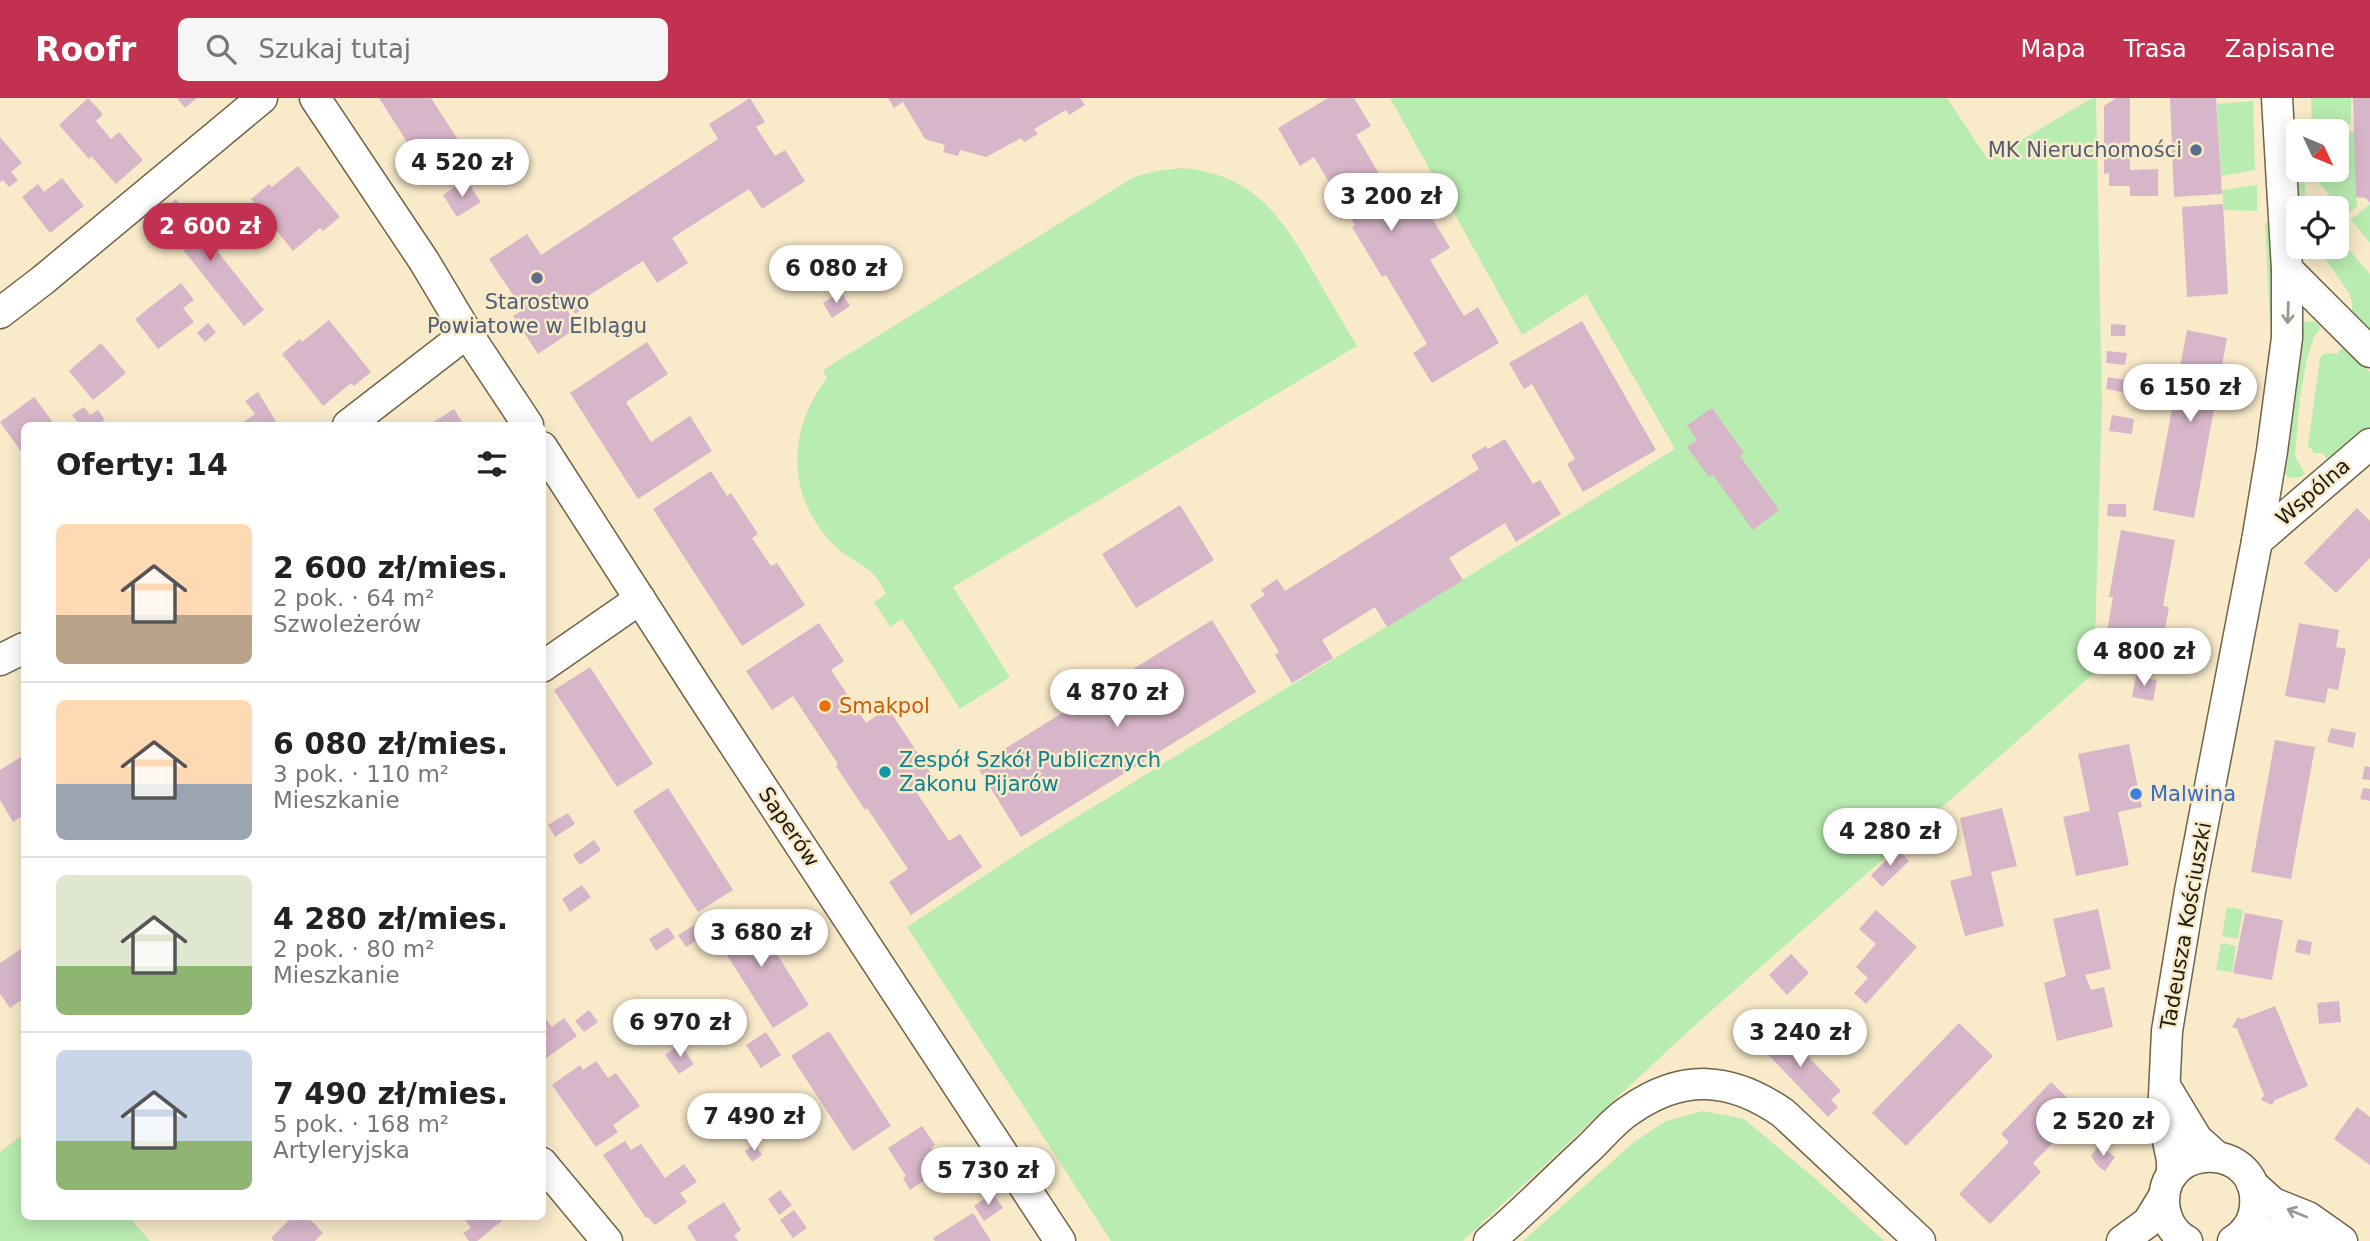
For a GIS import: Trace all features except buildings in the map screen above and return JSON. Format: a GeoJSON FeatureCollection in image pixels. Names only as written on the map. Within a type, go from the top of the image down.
{"type":"FeatureCollection","features":[{"type":"Feature","properties":{"kind":"street"},"geometry":{"type":"LineString","coordinates":[[0,313],[262,98]]}},
{"type":"Feature","properties":{"kind":"street"},"geometry":{"type":"LineString","coordinates":[[315,98],[424,261],[467,333],[526,422]]}},
{"type":"Feature","properties":{"kind":"street","name":"Tadeusza Kościuszki"},"geometry":{"type":"LineString","coordinates":[[2187,1241],[2174,1230],[2167,1219],[2172,1160],[2163,1117],[2164,1054],[2190,891],[2257,541],[2287,338],[2287,269],[2277,98]]}},
{"type":"Feature","properties":{"kind":"street"},"geometry":{"type":"LineString","coordinates":[[2287,269],[2370,352]]}},
{"type":"Feature","properties":{"kind":"street"},"geometry":{"type":"LineString","coordinates":[[352,422],[467,333]]}},
{"type":"Feature","properties":{"kind":"street","name":"Wspólna"},"geometry":{"type":"LineString","coordinates":[[2257,541],[2370,444]]}},
{"type":"Feature","properties":{"kind":"street","name":"Saperów"},"geometry":{"type":"LineString","coordinates":[[546,453],[1058,1241]]}},
{"type":"Feature","properties":{"kind":"street"},"geometry":{"type":"LineString","coordinates":[[546,664],[640,599]]}},
{"type":"Feature","properties":{"kind":"street"},"geometry":{"type":"LineString","coordinates":[[0,660],[21,650]]}},
{"type":"Feature","properties":{"kind":"street"},"geometry":{"type":"LineString","coordinates":[[1489,1241],[1628,1111],[1657,1093],[1693,1084],[1722,1084],[1747,1091],[1783,1113],[1920,1241]]}},
{"type":"Feature","properties":{"kind":"street"},"geometry":{"type":"LineString","coordinates":[[2165,1086],[2197,1139],[2216,1156]]}},
{"type":"Feature","properties":{"kind":"street"},"geometry":{"type":"LineString","coordinates":[[2122,1241],[2148,1222],[2181,1166],[2204,1156],[2228,1159],[2238,1165],[2252,1184],[2273,1203],[2308,1217],[2342,1241]]}},
{"type":"Feature","properties":{"kind":"street"},"geometry":{"type":"LineString","coordinates":[[546,1168],[607,1241]]}},
{"type":"Feature","properties":{"kind":"street"},"geometry":{"type":"LineString","coordinates":[[2239,1237],[2251,1222],[2255,1209],[2256,1196],[2252,1184]]}},
{"type":"Feature","properties":{"kind":"street"},"geometry":{"type":"LineString","coordinates":[[2239,1237],[2263,1232],[2323,1241]]}},
{"type":"Feature","properties":{"kind":"green space"},"geometry":{"type":"Polygon","coordinates":[[[1390,98],[1947,98],[1988,160],[2096,98],[2102,404],[2094,673],[1694,1026],[1463,1241],[1111,1241],[907,927],[1028,847],[1675,449],[1586,294],[1522,335],[1390,98]]]}},
{"type":"Feature","properties":{"kind":"green space"},"geometry":{"type":"Polygon","coordinates":[[[2311,98],[2351,98],[2351,124],[2349,119],[2312,119],[2311,98]]]}},
{"type":"Feature","properties":{"kind":"green space"},"geometry":{"type":"Polygon","coordinates":[[[2253,101],[2255,170],[2221,176],[2217,104],[2253,101]]]}},
{"type":"Feature","properties":{"kind":"green space"},"geometry":{"type":"Polygon","coordinates":[[[2349,131],[2355,131],[2357,206],[2349,213],[2349,196],[2330,196],[2318,182],[2349,182],[2349,131]]]}},
{"type":"Feature","properties":{"kind":"green space"},"geometry":{"type":"Polygon","coordinates":[[[1183,168],[1228,179],[1262,201],[1276,215],[1301,250],[1357,346],[953,587],[1010,677],[960,709],[902,619],[890,627],[874,602],[886,594],[876,578],[836,547],[808,508],[800,486],[797,464],[799,442],[804,420],[827,378],[823,370],[1134,177],[1183,168]]]}},
{"type":"Feature","properties":{"kind":"green space"},"geometry":{"type":"Polygon","coordinates":[[[2296,182],[2305,182],[2305,196],[2297,196],[2296,182]]]}},
{"type":"Feature","properties":{"kind":"green space"},"geometry":{"type":"Polygon","coordinates":[[[2257,185],[2257,211],[2224,210],[2222,190],[2257,185]]]}},
{"type":"Feature","properties":{"kind":"green space"},"geometry":{"type":"Polygon","coordinates":[[[2370,204],[2370,243],[2351,220],[2370,204]]]}},
{"type":"Feature","properties":{"kind":"green space"},"geometry":{"type":"Polygon","coordinates":[[[2265,223],[2272,223],[2273,322],[2270,325],[2265,223]]]}},
{"type":"Feature","properties":{"kind":"green space"},"geometry":{"type":"Polygon","coordinates":[[[2349,250],[2370,274],[2370,340],[2352,313],[2350,294],[2325,259],[2349,259],[2349,250]]]}},
{"type":"Feature","properties":{"kind":"green space"},"geometry":{"type":"Polygon","coordinates":[[[2306,321],[2315,322],[2321,327],[2314,337],[2307,359],[2300,397],[2295,456],[2305,474],[2292,478],[2282,470],[2302,325],[2306,321]]]}},
{"type":"Feature","properties":{"kind":"green space"},"geometry":{"type":"Polygon","coordinates":[[[2343,347],[2370,372],[2370,428],[2327,459],[2322,453],[2314,453],[2308,445],[2320,359],[2325,354],[2337,354],[2343,347]]]}},
{"type":"Feature","properties":{"kind":"green space"},"geometry":{"type":"Polygon","coordinates":[[[2227,907],[2243,910],[2238,939],[2222,936],[2227,907]]]}},
{"type":"Feature","properties":{"kind":"green space"},"geometry":{"type":"Polygon","coordinates":[[[2221,943],[2236,946],[2232,972],[2216,970],[2221,943]]]}},
{"type":"Feature","properties":{"kind":"green space"},"geometry":{"type":"Polygon","coordinates":[[[1703,1111],[1744,1119],[1884,1241],[1523,1241],[1634,1142],[1666,1121],[1703,1111]]]}},
{"type":"Feature","properties":{"kind":"green space"},"geometry":{"type":"Polygon","coordinates":[[[21,1136],[21,1220],[132,1220],[150,1241],[0,1241],[0,1152],[21,1136]]]}},
{"type":"Feature","properties":{"kind":"place","name":"MK Nieruchomości"},"geometry":{"type":"Point","coordinates":[2196,150]}},
{"type":"Feature","properties":{"kind":"place","name":"Starostwo Powiatowe w Elblągu"},"geometry":{"type":"Point","coordinates":[537,278]}},
{"type":"Feature","properties":{"kind":"place","name":"Smakpol"},"geometry":{"type":"Point","coordinates":[825,706]}},
{"type":"Feature","properties":{"kind":"place","name":"Zespół Szkół Publicznych Zakonu Pijarów"},"geometry":{"type":"Point","coordinates":[885,772]}},
{"type":"Feature","properties":{"kind":"place","name":"Malwina"},"geometry":{"type":"Point","coordinates":[2136,794]}}]}
